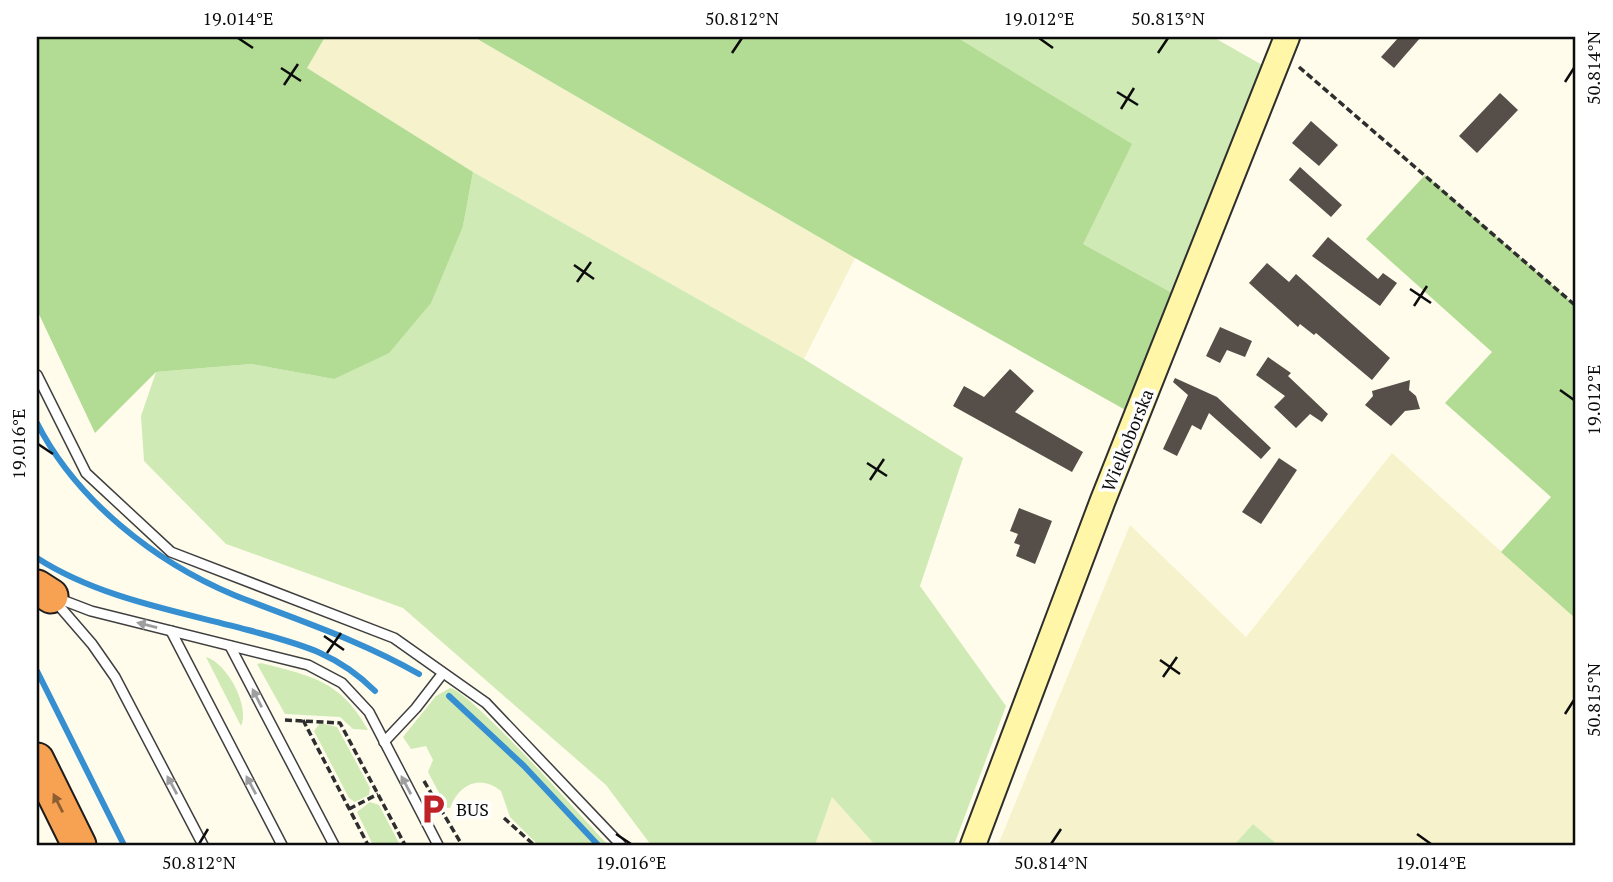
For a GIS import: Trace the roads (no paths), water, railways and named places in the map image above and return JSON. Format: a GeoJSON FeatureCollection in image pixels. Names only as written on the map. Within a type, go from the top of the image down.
{"type":"FeatureCollection","features":[{"type":"Feature","properties":{"kind":"highway"},"geometry":{"type":"LineString","coordinates":[[37,760],[79,845]]}},
{"type":"Feature","properties":{"kind":"street","name":"Wielkoborska"},"geometry":{"type":"LineString","coordinates":[[972,845],[1103,500],[1284,45]]}},
{"type":"Feature","properties":{"kind":"lane"},"geometry":{"type":"LineString","coordinates":[[37,375],[86,473],[171,552],[394,638],[486,703],[621,845]]}},
{"type":"Feature","properties":{"kind":"lane"},"geometry":{"type":"LineString","coordinates":[[44,591],[91,611],[308,665],[327,674],[359,698],[438,845]]}},
{"type":"Feature","properties":{"kind":"lane"},"geometry":{"type":"LineString","coordinates":[[44,591],[92,644],[115,677],[204,845]]}},
{"type":"Feature","properties":{"kind":"lane"},"geometry":{"type":"LineString","coordinates":[[171,631],[282,845]]}},
{"type":"Feature","properties":{"kind":"lane"},"geometry":{"type":"LineString","coordinates":[[230,646],[334,845]]}},
{"type":"Feature","properties":{"kind":"lane"},"geometry":{"type":"LineString","coordinates":[[384,742],[416,708],[443,673]]}},
{"type":"Feature","properties":{"kind":"waterway"},"geometry":{"type":"LineString","coordinates":[[37,423],[53,451],[96,503],[120,526],[175,565],[234,595],[351,641],[419,674]]}},
{"type":"Feature","properties":{"kind":"waterway"},"geometry":{"type":"LineString","coordinates":[[37,558],[61,572],[112,593],[316,651],[346,667],[375,691]]}},
{"type":"Feature","properties":{"kind":"waterway"},"geometry":{"type":"LineString","coordinates":[[37,671],[124,845]]}},
{"type":"Feature","properties":{"kind":"waterway"},"geometry":{"type":"LineString","coordinates":[[449,696],[524,766],[598,845]]}},
{"type":"Feature","properties":{"kind":"place","name":"BUS"},"geometry":{"type":"Point","coordinates":[433,809]}}]}
